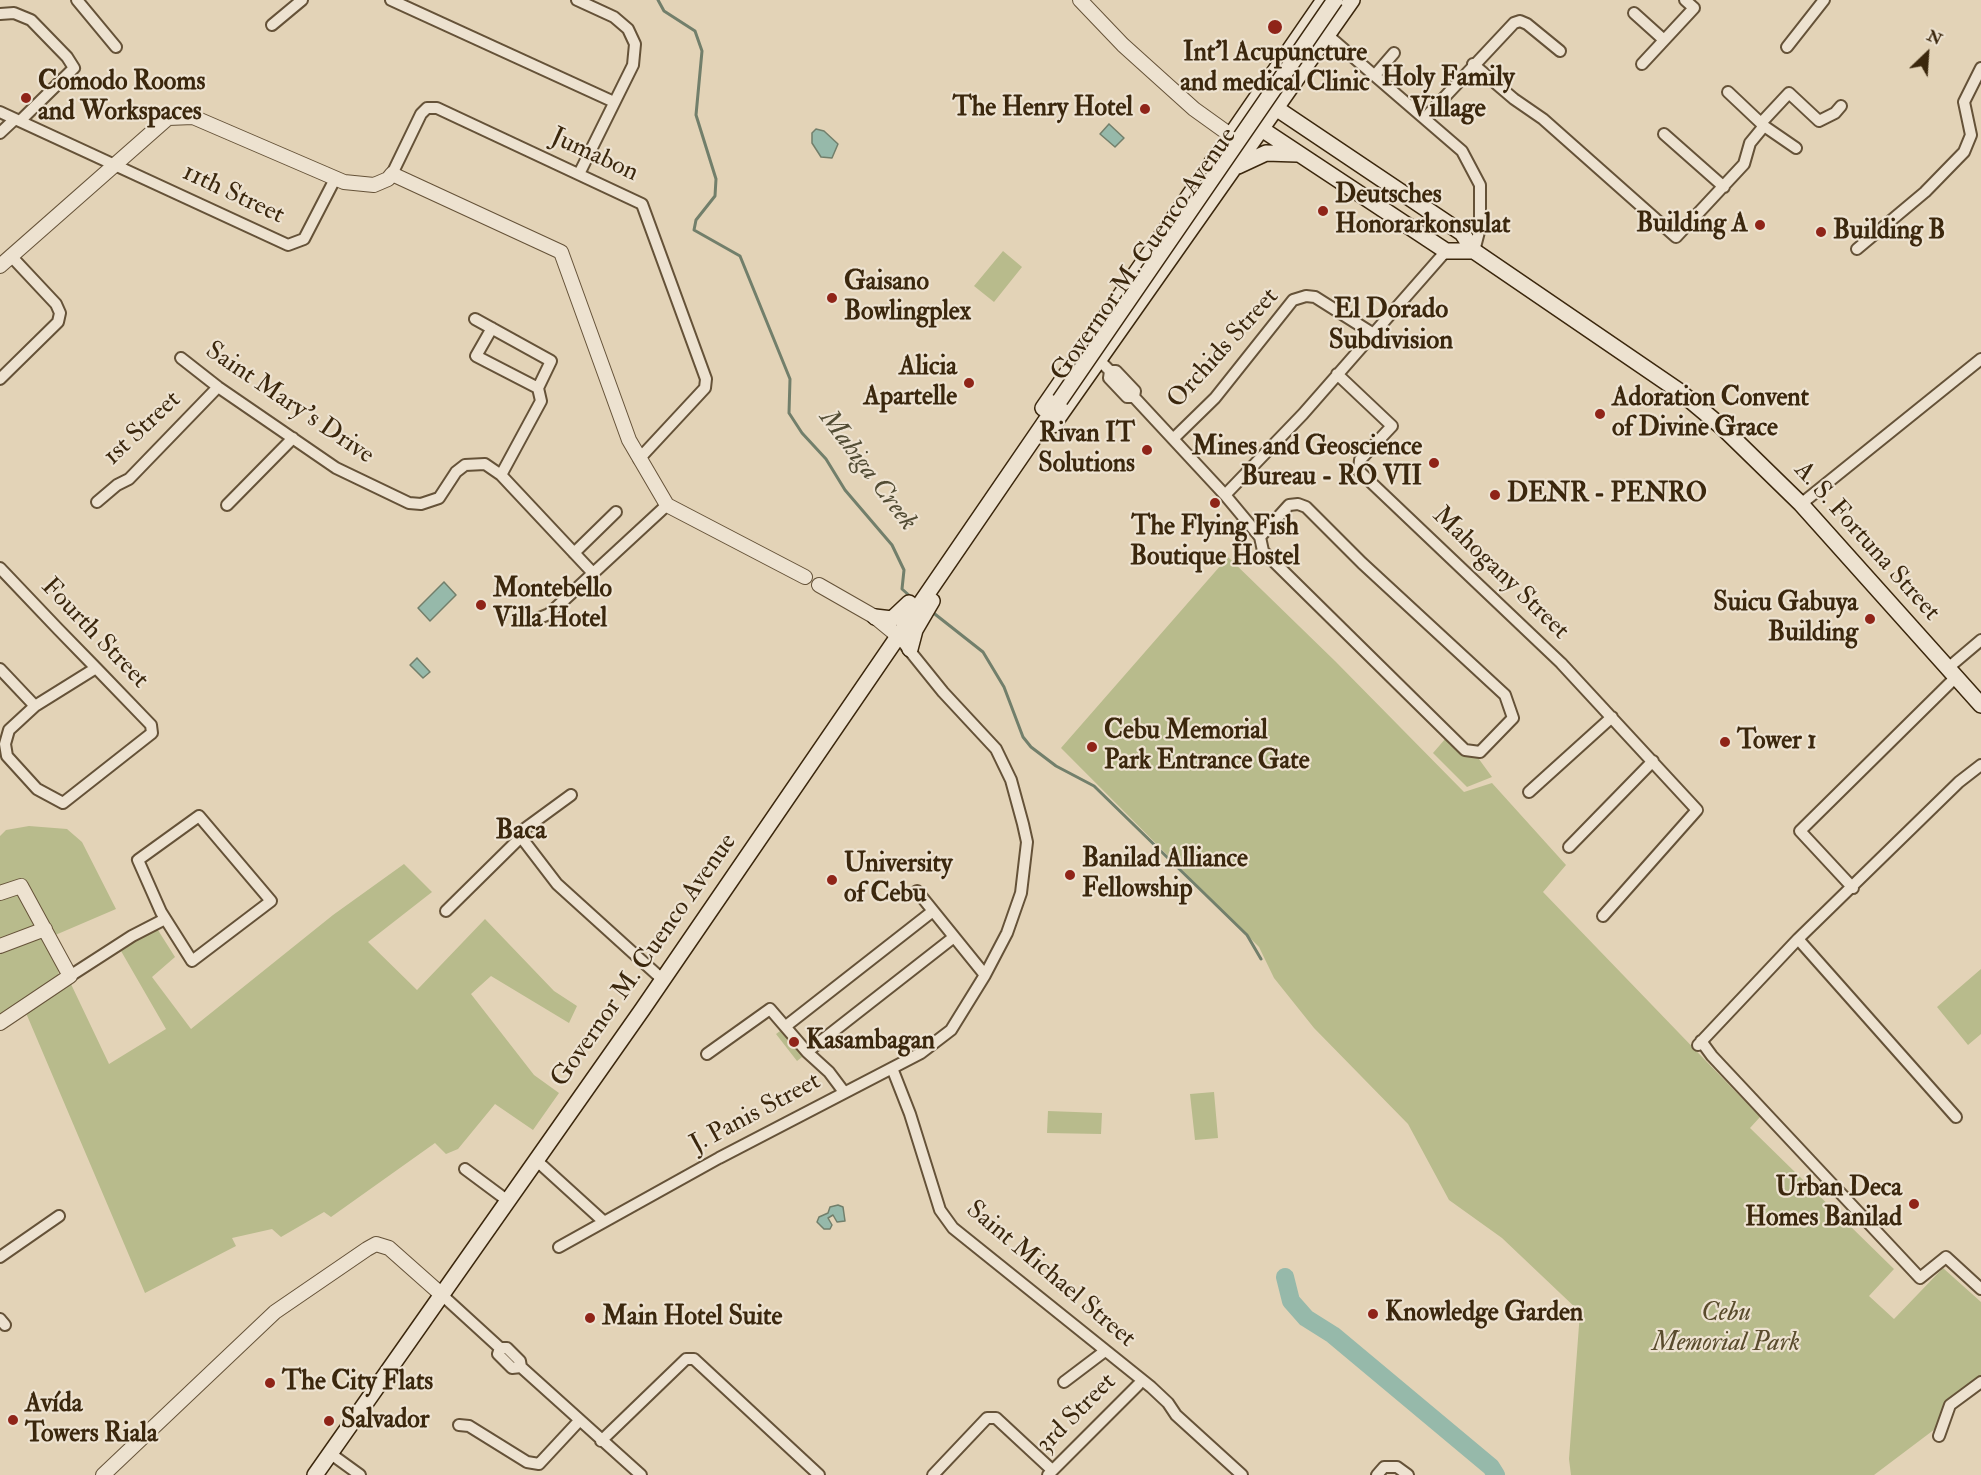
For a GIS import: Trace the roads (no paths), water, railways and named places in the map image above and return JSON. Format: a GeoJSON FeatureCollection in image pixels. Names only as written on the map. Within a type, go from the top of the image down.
{"type":"FeatureCollection","features":[{"type":"Feature","properties":{"kind":"main road","name":"Governor M. Cuenco Avenue"},"geometry":{"type":"LineString","coordinates":[[1011,471],[1045,405],[1324,0]]}},
{"type":"Feature","properties":{"kind":"main road","name":"Governor M. Cuenco Avenue"},"geometry":{"type":"LineString","coordinates":[[315,1475],[663,980],[936,578],[1335,0]]}},
{"type":"Feature","properties":{"kind":"main road","name":"Governor M. Cuenco Avenue"},"geometry":{"type":"LineString","coordinates":[[1011,471],[1105,366],[1166,266],[1352,0]]}},
{"type":"Feature","properties":{"kind":"main road"},"geometry":{"type":"LineString","coordinates":[[1285,56],[1291,66],[1303,68]]}},
{"type":"Feature","properties":{"kind":"main road","name":"A. S. Fortuna Street"},"geometry":{"type":"LineString","coordinates":[[1258,96],[1462,233],[1474,251],[1679,391],[1722,427],[1801,504],[1981,705]]}},
{"type":"Feature","properties":{"kind":"main road"},"geometry":{"type":"LineString","coordinates":[[1244,117],[1446,251],[1474,251]]}},
{"type":"Feature","properties":{"kind":"main road"},"geometry":{"type":"LineString","coordinates":[[1233,169],[1266,153],[1281,152],[1303,156]]}},
{"type":"Feature","properties":{"kind":"main road"},"geometry":{"type":"LineString","coordinates":[[1170,226],[1181,226],[1186,237]]}},
{"type":"Feature","properties":{"kind":"main road"},"geometry":{"type":"LineString","coordinates":[[1150,255],[1166,266]]}},
{"type":"Feature","properties":{"kind":"main road"},"geometry":{"type":"LineString","coordinates":[[936,578],[975,522]]}},
{"type":"Feature","properties":{"kind":"main road"},"geometry":{"type":"LineString","coordinates":[[875,617],[892,619],[913,613],[910,649]]}},
{"type":"Feature","properties":{"kind":"street"},"geometry":{"type":"LineString","coordinates":[[77,0],[116,47]]}},
{"type":"Feature","properties":{"kind":"street"},"geometry":{"type":"LineString","coordinates":[[272,25],[302,0]]}},
{"type":"Feature","properties":{"kind":"street"},"geometry":{"type":"LineString","coordinates":[[391,0],[614,102]]}},
{"type":"Feature","properties":{"kind":"street"},"geometry":{"type":"LineString","coordinates":[[577,0],[615,18],[628,29],[635,44],[633,65],[579,174]]}},
{"type":"Feature","properties":{"kind":"street"},"geometry":{"type":"LineString","coordinates":[[1080,0],[1177,94],[1249,148]]}},
{"type":"Feature","properties":{"kind":"street"},"geometry":{"type":"LineString","coordinates":[[1642,64],[1694,8],[1685,0]]}},
{"type":"Feature","properties":{"kind":"street"},"geometry":{"type":"LineString","coordinates":[[1787,47],[1824,0]]}},
{"type":"Feature","properties":{"kind":"street"},"geometry":{"type":"LineString","coordinates":[[0,14],[14,13],[31,20],[67,57],[74,68],[18,120],[0,133]]}},
{"type":"Feature","properties":{"kind":"street"},"geometry":{"type":"LineString","coordinates":[[1634,13],[1664,40]]}},
{"type":"Feature","properties":{"kind":"street"},"geometry":{"type":"LineString","coordinates":[[1310,19],[1462,151],[1480,185],[1480,228],[1474,251]]}},
{"type":"Feature","properties":{"kind":"street"},"geometry":{"type":"LineString","coordinates":[[1425,118],[1473,64],[1514,23],[1520,21],[1527,24],[1560,51]]}},
{"type":"Feature","properties":{"kind":"street"},"geometry":{"type":"LineString","coordinates":[[1375,75],[1394,53]]}},
{"type":"Feature","properties":{"kind":"street"},"geometry":{"type":"LineString","coordinates":[[1473,64],[1514,99],[1543,119],[1676,237],[1744,164],[1750,143],[1788,93],[1820,121],[1835,113],[1841,106]]}},
{"type":"Feature","properties":{"kind":"street"},"geometry":{"type":"LineString","coordinates":[[1857,249],[1924,192],[1964,152],[1971,135],[1964,102],[1981,68]]}},
{"type":"Feature","properties":{"kind":"street"},"geometry":{"type":"LineString","coordinates":[[1728,92],[1763,124],[1796,148]]}},
{"type":"Feature","properties":{"kind":"street","name":"Jumabon"},"geometry":{"type":"LineString","coordinates":[[392,174],[421,114],[427,108],[437,108],[642,204],[706,379],[705,388],[639,459]]}},
{"type":"Feature","properties":{"kind":"street","name":"11th Street"},"geometry":{"type":"LineString","coordinates":[[0,112],[288,245],[304,238],[335,179]]}},
{"type":"Feature","properties":{"kind":"street"},"geometry":{"type":"LineString","coordinates":[[0,266],[168,118],[193,117],[335,179],[358,185],[374,184],[388,179],[392,174],[561,252],[629,440],[667,505],[805,577]]}},
{"type":"Feature","properties":{"kind":"street"},"geometry":{"type":"LineString","coordinates":[[1664,134],[1724,187]]}},
{"type":"Feature","properties":{"kind":"street"},"geometry":{"type":"LineString","coordinates":[[1225,495],[1304,414],[1372,333],[1446,251]]}},
{"type":"Feature","properties":{"kind":"street"},"geometry":{"type":"LineString","coordinates":[[0,379],[58,322],[60,313],[56,303],[11,256]]}},
{"type":"Feature","properties":{"kind":"street","name":"Orchids Street"},"geometry":{"type":"LineString","coordinates":[[1173,439],[1215,398],[1293,300],[1306,296],[1316,297],[1372,333]]}},
{"type":"Feature","properties":{"kind":"street"},"geometry":{"type":"LineString","coordinates":[[475,319],[551,361],[538,388],[540,405],[501,475]]}},
{"type":"Feature","properties":{"kind":"street"},"geometry":{"type":"LineString","coordinates":[[492,328],[476,356],[538,388]]}},
{"type":"Feature","properties":{"kind":"street","name":"Saint Mary's Drive"},"geometry":{"type":"LineString","coordinates":[[181,358],[218,387],[336,468],[409,503],[421,504],[439,498],[456,472],[465,465],[485,464],[501,475],[592,572]]}},
{"type":"Feature","properties":{"kind":"street"},"geometry":{"type":"LineString","coordinates":[[1801,504],[1981,359]]}},
{"type":"Feature","properties":{"kind":"street"},"geometry":{"type":"LineString","coordinates":[[1105,366],[1109,378],[1126,397],[1134,397],[1225,495],[1260,537],[1263,551],[1465,750],[1480,752],[1513,718],[1505,695],[1362,563],[1306,507],[1298,504],[1289,505],[1260,537]]}},
{"type":"Feature","properties":{"kind":"street","name":"Mahogany Street"},"geometry":{"type":"LineString","coordinates":[[1337,374],[1392,426],[1360,460],[1359,471],[1561,663],[1697,810],[1603,916]]}},
{"type":"Feature","properties":{"kind":"street","name":"1st Street"},"geometry":{"type":"LineString","coordinates":[[97,502],[117,484],[129,479],[218,387]]}},
{"type":"Feature","properties":{"kind":"street"},"geometry":{"type":"LineString","coordinates":[[227,505],[293,438]]}},
{"type":"Feature","properties":{"kind":"street"},"geometry":{"type":"LineString","coordinates":[[532,621],[549,614],[667,505]]}},
{"type":"Feature","properties":{"kind":"street"},"geometry":{"type":"LineString","coordinates":[[574,553],[616,513]]}},
{"type":"Feature","properties":{"kind":"street","name":"Fourth Street"},"geometry":{"type":"LineString","coordinates":[[0,568],[151,725],[152,733],[63,803],[37,789],[7,756],[5,744],[9,730],[35,706]]}},
{"type":"Feature","properties":{"kind":"street"},"geometry":{"type":"LineString","coordinates":[[819,585],[875,617],[897,635]]}},
{"type":"Feature","properties":{"kind":"street","name":"J. Panis Street"},"geometry":{"type":"LineString","coordinates":[[559,1247],[603,1220],[921,1053],[951,1030],[985,975],[1007,933],[1021,893],[1027,842],[1023,824],[1011,780],[996,749],[943,692],[897,635]]}},
{"type":"Feature","properties":{"kind":"street"},"geometry":{"type":"LineString","coordinates":[[1853,888],[1800,831],[1981,640]]}},
{"type":"Feature","properties":{"kind":"street"},"geometry":{"type":"LineString","coordinates":[[0,669],[35,706],[96,668]]}},
{"type":"Feature","properties":{"kind":"street"},"geometry":{"type":"LineString","coordinates":[[1529,792],[1612,717]]}},
{"type":"Feature","properties":{"kind":"street"},"geometry":{"type":"LineString","coordinates":[[1569,847],[1653,761]]}},
{"type":"Feature","properties":{"kind":"street"},"geometry":{"type":"LineString","coordinates":[[1981,765],[1959,782],[1853,888],[1798,939],[1699,1043],[1920,1278],[1946,1257],[1981,1289]]}},
{"type":"Feature","properties":{"kind":"street"},"geometry":{"type":"LineString","coordinates":[[571,795],[519,833],[557,884],[663,980]]}},
{"type":"Feature","properties":{"kind":"street"},"geometry":{"type":"LineString","coordinates":[[200,816],[271,901],[192,961],[165,919],[138,860],[200,816]]}},
{"type":"Feature","properties":{"kind":"street"},"geometry":{"type":"LineString","coordinates":[[446,911],[521,837]]}},
{"type":"Feature","properties":{"kind":"street"},"geometry":{"type":"LineString","coordinates":[[0,893],[21,886],[70,976]]}},
{"type":"Feature","properties":{"kind":"street"},"geometry":{"type":"LineString","coordinates":[[917,891],[985,975]]}},
{"type":"Feature","properties":{"kind":"street"},"geometry":{"type":"LineString","coordinates":[[786,1026],[933,911]]}},
{"type":"Feature","properties":{"kind":"street"},"geometry":{"type":"LineString","coordinates":[[0,1023],[132,936],[165,919]]}},
{"type":"Feature","properties":{"kind":"street"},"geometry":{"type":"LineString","coordinates":[[0,946],[45,929]]}},
{"type":"Feature","properties":{"kind":"street"},"geometry":{"type":"LineString","coordinates":[[807,1052],[954,937]]}},
{"type":"Feature","properties":{"kind":"street"},"geometry":{"type":"LineString","coordinates":[[1798,939],[1956,1117]]}},
{"type":"Feature","properties":{"kind":"street"},"geometry":{"type":"LineString","coordinates":[[707,1054],[770,1009],[807,1052],[830,1072],[844,1092]]}},
{"type":"Feature","properties":{"kind":"street","name":"Saint Michael Street"},"geometry":{"type":"LineString","coordinates":[[892,1068],[910,1114],[940,1210],[953,1228],[1168,1403],[1176,1415],[1242,1475]]}},
{"type":"Feature","properties":{"kind":"street"},"geometry":{"type":"LineString","coordinates":[[536,1160],[603,1220]]}},
{"type":"Feature","properties":{"kind":"street"},"geometry":{"type":"LineString","coordinates":[[465,1169],[508,1201]]}},
{"type":"Feature","properties":{"kind":"street"},"geometry":{"type":"LineString","coordinates":[[0,1257],[59,1216]]}},
{"type":"Feature","properties":{"kind":"street"},"geometry":{"type":"LineString","coordinates":[[103,1475],[275,1312],[375,1244],[389,1248],[500,1348],[498,1354],[512,1368],[521,1367],[641,1475]]}},
{"type":"Feature","properties":{"kind":"street"},"geometry":{"type":"LineString","coordinates":[[1064,1383],[1105,1351]]}},
{"type":"Feature","properties":{"kind":"street"},"geometry":{"type":"LineString","coordinates":[[601,1441],[686,1359],[694,1359],[819,1475]]}},
{"type":"Feature","properties":{"kind":"street"},"geometry":{"type":"LineString","coordinates":[[1940,1436],[1950,1405],[1981,1382]]}},
{"type":"Feature","properties":{"kind":"street","name":"3rd Street"},"geometry":{"type":"LineString","coordinates":[[1050,1473],[1138,1385]]}},
{"type":"Feature","properties":{"kind":"street"},"geometry":{"type":"LineString","coordinates":[[933,1475],[987,1418],[996,1418],[1050,1473]]}},
{"type":"Feature","properties":{"kind":"street"},"geometry":{"type":"LineString","coordinates":[[459,1425],[469,1426],[527,1462],[539,1464],[579,1421]]}},
{"type":"Feature","properties":{"kind":"street"},"geometry":{"type":"LineString","coordinates":[[331,1454],[360,1475]]}},
{"type":"Feature","properties":{"kind":"street"},"geometry":{"type":"LineString","coordinates":[[1377,1475],[1384,1467],[1397,1467],[1408,1475]]}},
{"type":"Feature","properties":{"kind":"waterway","name":"Mahiga Creek"},"geometry":{"type":"LineString","coordinates":[[658,0],[664,11],[695,31],[702,51],[696,115],[716,179],[715,196],[696,220],[694,230],[740,256],[790,379],[789,413],[802,433],[826,459],[845,490],[892,545],[904,570],[902,589],[911,597]]}},
{"type":"Feature","properties":{"kind":"waterway","name":"Mahiga Creek"},"geometry":{"type":"LineString","coordinates":[[931,611],[983,652],[1004,687],[1023,737],[1031,747],[1056,766],[1094,786],[1247,935],[1261,959]]}},
{"type":"Feature","properties":{"kind":"waterway","name":"Mahiga Creek"},"geometry":{"type":"LineString","coordinates":[[1285,1277],[1291,1301],[1306,1318],[1333,1335],[1491,1467],[1496,1475]]}},
{"type":"Feature","properties":{"kind":"place","name":"Int'l Acupuncture and medical Clinic"},"geometry":{"type":"Point","coordinates":[1275,27]}},
{"type":"Feature","properties":{"kind":"place","name":"Comodo Rooms and Workspaces"},"geometry":{"type":"Point","coordinates":[26,98]}},
{"type":"Feature","properties":{"kind":"place","name":"The Henry Hotel"},"geometry":{"type":"Point","coordinates":[1145,109]}},
{"type":"Feature","properties":{"kind":"place","name":"Deutsches Honorarkonsulat"},"geometry":{"type":"Point","coordinates":[1323,211]}},
{"type":"Feature","properties":{"kind":"place","name":"Building A"},"geometry":{"type":"Point","coordinates":[1760,225]}},
{"type":"Feature","properties":{"kind":"place","name":"Building B"},"geometry":{"type":"Point","coordinates":[1821,232]}},
{"type":"Feature","properties":{"kind":"place","name":"Gaisano Bowlingplex"},"geometry":{"type":"Point","coordinates":[832,298]}},
{"type":"Feature","properties":{"kind":"place","name":"Alicia Apartelle"},"geometry":{"type":"Point","coordinates":[969,383]}},
{"type":"Feature","properties":{"kind":"place","name":"Adoration Convent of Divine Grace"},"geometry":{"type":"Point","coordinates":[1600,414]}},
{"type":"Feature","properties":{"kind":"place","name":"Rivan IT Solutions"},"geometry":{"type":"Point","coordinates":[1147,450]}},
{"type":"Feature","properties":{"kind":"place","name":"Mines and Geoscience Bureau - RO VII"},"geometry":{"type":"Point","coordinates":[1434,463]}},
{"type":"Feature","properties":{"kind":"place","name":"DENR - PENRO"},"geometry":{"type":"Point","coordinates":[1495,495]}},
{"type":"Feature","properties":{"kind":"place","name":"The Flying Fish Boutique Hostel"},"geometry":{"type":"Point","coordinates":[1215,503]}},
{"type":"Feature","properties":{"kind":"place","name":"Montebello Villa Hotel"},"geometry":{"type":"Point","coordinates":[481,605]}},
{"type":"Feature","properties":{"kind":"place","name":"Suicu Gabuya Building"},"geometry":{"type":"Point","coordinates":[1870,619]}},
{"type":"Feature","properties":{"kind":"place","name":"Tower 1"},"geometry":{"type":"Point","coordinates":[1725,742]}},
{"type":"Feature","properties":{"kind":"place","name":"Cebu Memorial Park Entrance Gate"},"geometry":{"type":"Point","coordinates":[1092,747]}},
{"type":"Feature","properties":{"kind":"place","name":"Banilad Alliance Fellowship"},"geometry":{"type":"Point","coordinates":[1070,875]}},
{"type":"Feature","properties":{"kind":"place","name":"University of Cebu"},"geometry":{"type":"Point","coordinates":[832,880]}},
{"type":"Feature","properties":{"kind":"place","name":"Kasambagan"},"geometry":{"type":"Point","coordinates":[794,1042]}},
{"type":"Feature","properties":{"kind":"place","name":"Urban Deca Homes Banilad"},"geometry":{"type":"Point","coordinates":[1914,1204]}},
{"type":"Feature","properties":{"kind":"place","name":"Knowledge Garden"},"geometry":{"type":"Point","coordinates":[1373,1314]}},
{"type":"Feature","properties":{"kind":"place","name":"Main Hotel Suite"},"geometry":{"type":"Point","coordinates":[590,1318]}},
{"type":"Feature","properties":{"kind":"place","name":"The City Flats"},"geometry":{"type":"Point","coordinates":[270,1383]}},
{"type":"Feature","properties":{"kind":"place","name":"Avída Towers Riala"},"geometry":{"type":"Point","coordinates":[13,1420]}},
{"type":"Feature","properties":{"kind":"place","name":"Salvador"},"geometry":{"type":"Point","coordinates":[329,1421]}},
{"type":"Feature","properties":{"kind":"district","name":"Holy Family Village"},"geometry":{"type":"Point","coordinates":[1448,94]}},
{"type":"Feature","properties":{"kind":"district","name":"El Dorado Subdivision"},"geometry":{"type":"Point","coordinates":[1391,326]}},
{"type":"Feature","properties":{"kind":"district","name":"Baca"},"geometry":{"type":"Point","coordinates":[521,832]}},
{"type":"Feature","properties":{"kind":"park label","name":"Cebu Memorial Park"},"geometry":{"type":"Point","coordinates":[1726,1329]}}]}
